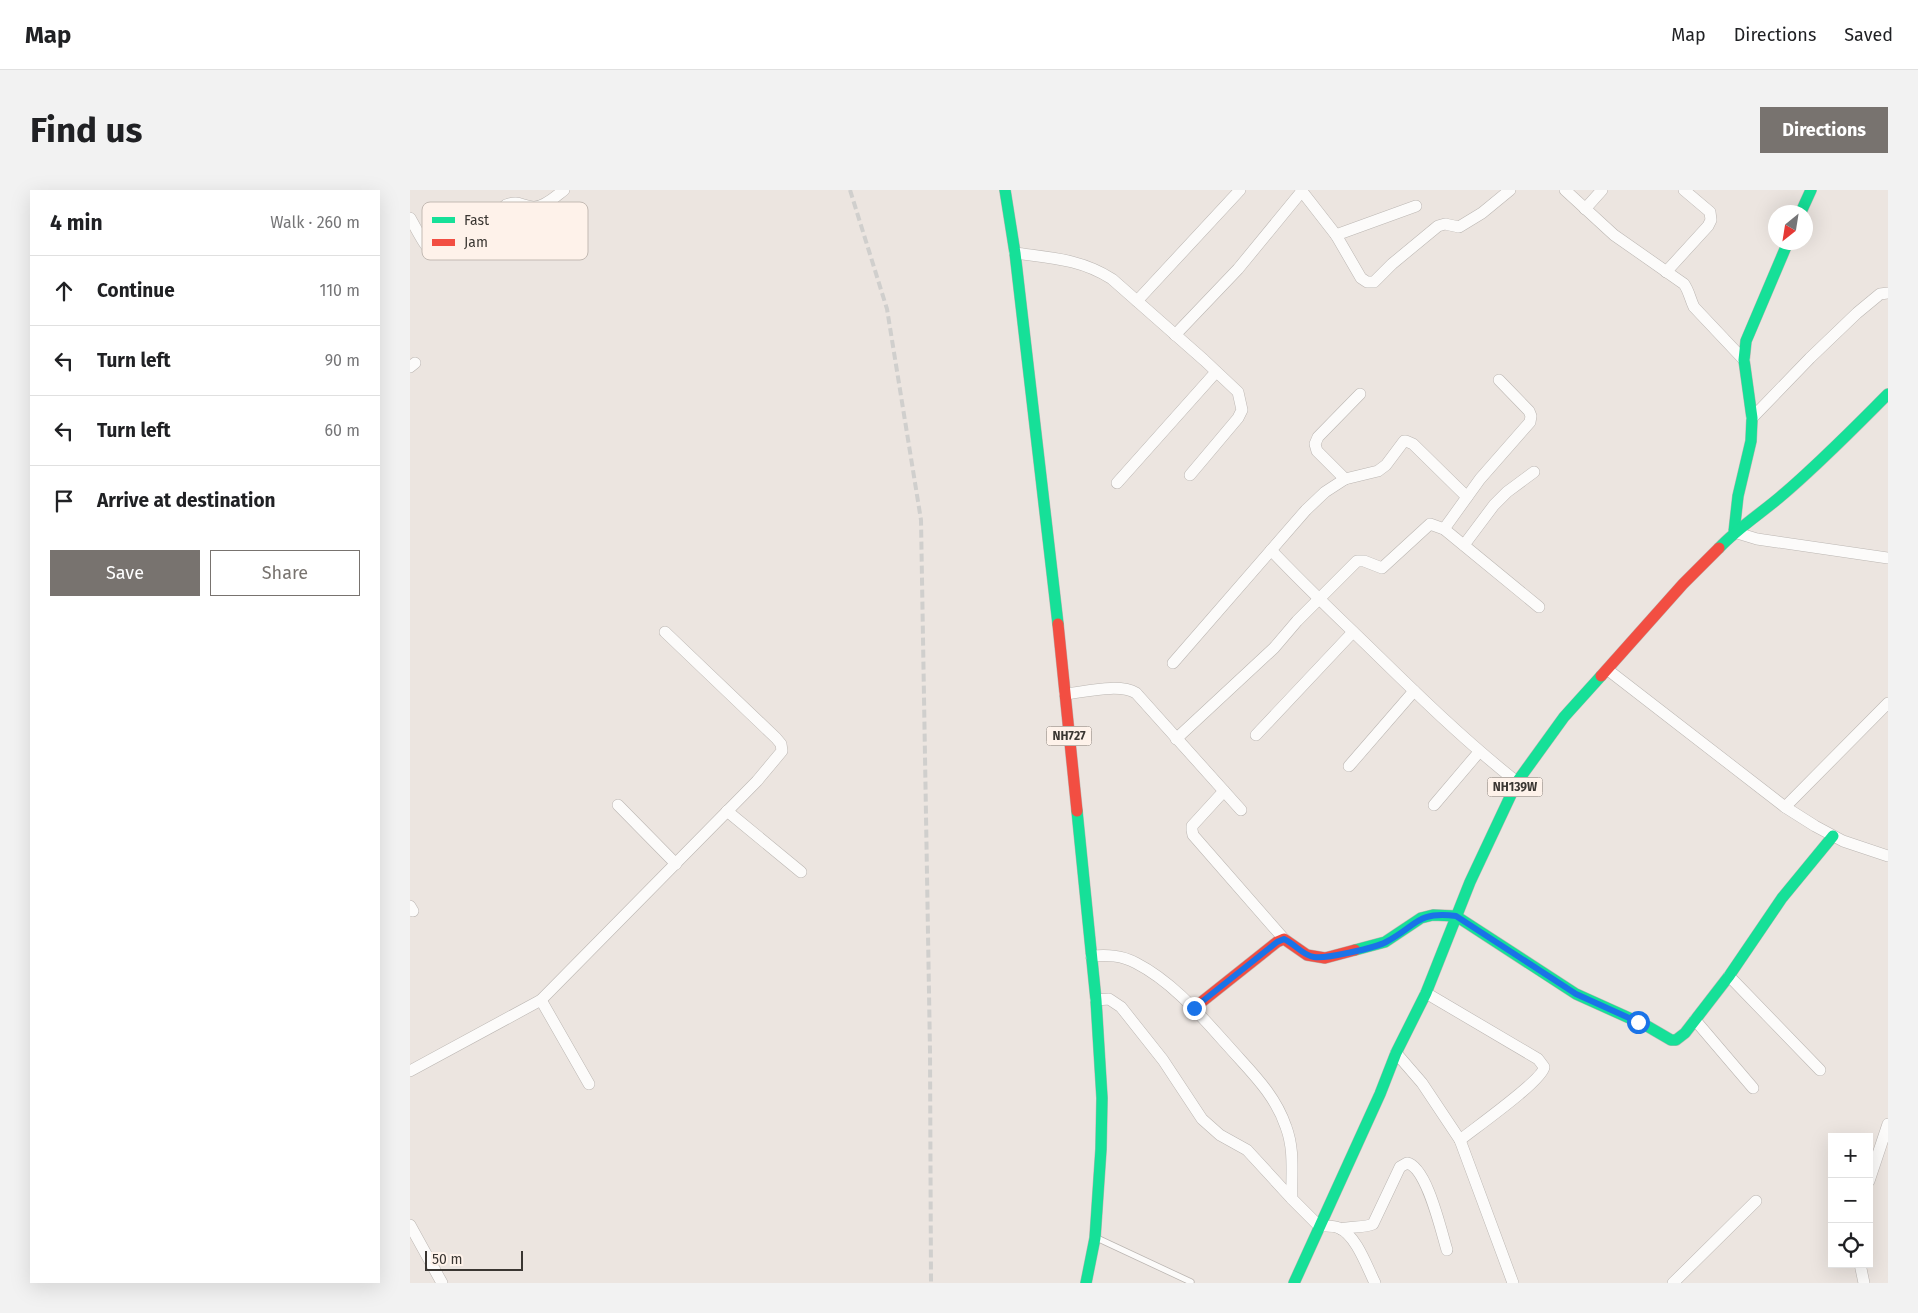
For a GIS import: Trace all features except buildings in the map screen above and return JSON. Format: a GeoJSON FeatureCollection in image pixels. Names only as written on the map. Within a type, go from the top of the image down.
{"type":"FeatureCollection","features":[{"type":"Feature","properties":{"kind":"main road","name":"NH727"},"geometry":{"type":"LineString","coordinates":[[1005,190],[1015,253],[1053,572],[1096,1000],[1102,1107],[1101,1149],[1095,1238],[1086,1283]]}},
{"type":"Feature","properties":{"kind":"main road"},"geometry":{"type":"LineString","coordinates":[[1804,205],[1811,190]]}},
{"type":"Feature","properties":{"kind":"main road"},"geometry":{"type":"LineString","coordinates":[[1734,532],[1738,496],[1751,441],[1752,418],[1744,360],[1746,341],[1785,250]]}},
{"type":"Feature","properties":{"kind":"main road","name":"NH139W"},"geometry":{"type":"LineString","coordinates":[[1294,1283],[1380,1094],[1396,1053],[1426,993],[1456,916],[1517,782],[1564,717],[1683,584],[1734,532],[1779,498],[1806,474],[1888,394]]}},
{"type":"Feature","properties":{"kind":"main road"},"geometry":{"type":"LineString","coordinates":[[1194,1008],[1277,942],[1284,939],[1307,955],[1325,958],[1386,942],[1421,918],[1433,915],[1456,916],[1576,994],[1647,1026],[1671,1040],[1676,1040],[1680,1038],[1695,1020],[1782,898],[1833,836]]}},
{"type":"Feature","properties":{"kind":"street"},"geometry":{"type":"LineString","coordinates":[[546,202],[564,190]]}},
{"type":"Feature","properties":{"kind":"street"},"geometry":{"type":"LineString","coordinates":[[1137,301],[1240,190]]}},
{"type":"Feature","properties":{"kind":"street"},"geometry":{"type":"LineString","coordinates":[[1175,336],[1238,269],[1301,191],[1336,236],[1361,278],[1367,282],[1374,282],[1392,264],[1438,226],[1445,224],[1459,227],[1482,213],[1510,190]]}},
{"type":"Feature","properties":{"kind":"street"},"geometry":{"type":"LineString","coordinates":[[1565,190],[1620,240],[1684,284],[1688,289],[1689,298],[1694,307],[1744,360]]}},
{"type":"Feature","properties":{"kind":"street"},"geometry":{"type":"LineString","coordinates":[[1585,209],[1602,190]]}},
{"type":"Feature","properties":{"kind":"street"},"geometry":{"type":"LineString","coordinates":[[1666,272],[1708,226],[1711,220],[1710,212],[1684,190]]}},
{"type":"Feature","properties":{"kind":"street"},"geometry":{"type":"LineString","coordinates":[[1336,236],[1416,206]]}},
{"type":"Feature","properties":{"kind":"street"},"geometry":{"type":"LineString","coordinates":[[410,218],[422,238]]}},
{"type":"Feature","properties":{"kind":"street"},"geometry":{"type":"LineString","coordinates":[[1015,253],[1082,264],[1096,269],[1112,279],[1238,392],[1242,410],[1238,418],[1190,475]]}},
{"type":"Feature","properties":{"kind":"street"},"geometry":{"type":"LineString","coordinates":[[1752,418],[1857,313],[1880,294],[1888,293]]}},
{"type":"Feature","properties":{"kind":"street"},"geometry":{"type":"LineString","coordinates":[[1117,483],[1216,372]]}},
{"type":"Feature","properties":{"kind":"street"},"geometry":{"type":"LineString","coordinates":[[1444,529],[1480,479],[1530,422],[1531,416],[1528,411],[1499,380]]}},
{"type":"Feature","properties":{"kind":"street"},"geometry":{"type":"LineString","coordinates":[[1345,479],[1317,451],[1315,444],[1318,437],[1360,394]]}},
{"type":"Feature","properties":{"kind":"street"},"geometry":{"type":"LineString","coordinates":[[1173,663],[1306,510],[1325,492],[1345,479],[1378,471],[1386,465],[1400,444],[1406,441],[1413,444],[1467,496]]}},
{"type":"Feature","properties":{"kind":"street"},"geometry":{"type":"LineString","coordinates":[[1464,545],[1494,505],[1507,492],[1534,472]]}},
{"type":"Feature","properties":{"kind":"street"},"geometry":{"type":"LineString","coordinates":[[1176,739],[1274,648],[1317,599],[1357,561],[1364,561],[1382,568],[1430,524],[1444,529],[1539,607]]}},
{"type":"Feature","properties":{"kind":"street"},"geometry":{"type":"LineString","coordinates":[[1734,532],[1757,539],[1888,558]]}},
{"type":"Feature","properties":{"kind":"street"},"geometry":{"type":"LineString","coordinates":[[1270,550],[1317,599],[1414,691],[1479,752],[1517,782]]}},
{"type":"Feature","properties":{"kind":"street"},"geometry":{"type":"LineString","coordinates":[[410,1071],[541,1000],[727,811],[773,762],[782,748],[776,738],[665,632]]}},
{"type":"Feature","properties":{"kind":"street"},"geometry":{"type":"LineString","coordinates":[[1256,735],[1353,632]]}},
{"type":"Feature","properties":{"kind":"street"},"geometry":{"type":"LineString","coordinates":[[1608,670],[1785,807],[1843,841],[1888,856]]}},
{"type":"Feature","properties":{"kind":"street"},"geometry":{"type":"LineString","coordinates":[[1065,694],[1117,688],[1130,690],[1141,698],[1241,810]]}},
{"type":"Feature","properties":{"kind":"street"},"geometry":{"type":"LineString","coordinates":[[1349,766],[1414,691]]}},
{"type":"Feature","properties":{"kind":"street"},"geometry":{"type":"LineString","coordinates":[[1785,807],[1888,703]]}},
{"type":"Feature","properties":{"kind":"street"},"geometry":{"type":"LineString","coordinates":[[1434,805],[1479,752]]}},
{"type":"Feature","properties":{"kind":"street"},"geometry":{"type":"LineString","coordinates":[[1224,791],[1192,826],[1194,835],[1284,939]]}},
{"type":"Feature","properties":{"kind":"street"},"geometry":{"type":"LineString","coordinates":[[618,805],[676,864]]}},
{"type":"Feature","properties":{"kind":"street"},"geometry":{"type":"LineString","coordinates":[[727,811],[801,872]]}},
{"type":"Feature","properties":{"kind":"street"},"geometry":{"type":"LineString","coordinates":[[1091,956],[1116,955],[1135,962],[1153,973],[1194,1008],[1260,1081],[1278,1107],[1291,1143],[1292,1199]]}},
{"type":"Feature","properties":{"kind":"street"},"geometry":{"type":"LineString","coordinates":[[1728,976],[1820,1070]]}},
{"type":"Feature","properties":{"kind":"street"},"geometry":{"type":"LineString","coordinates":[[1426,993],[1538,1059],[1544,1067],[1541,1075],[1527,1088],[1460,1140]]}},
{"type":"Feature","properties":{"kind":"street"},"geometry":{"type":"LineString","coordinates":[[1096,1000],[1109,999],[1121,1007],[1163,1060],[1202,1119],[1220,1134],[1247,1150],[1319,1226],[1342,1229],[1351,1237],[1375,1283]]}},
{"type":"Feature","properties":{"kind":"street"},"geometry":{"type":"LineString","coordinates":[[541,1000],[589,1084]]}},
{"type":"Feature","properties":{"kind":"street"},"geometry":{"type":"LineString","coordinates":[[1695,1020],[1753,1088]]}},
{"type":"Feature","properties":{"kind":"street"},"geometry":{"type":"LineString","coordinates":[[1396,1053],[1431,1095],[1460,1140],[1513,1283]]}},
{"type":"Feature","properties":{"kind":"street"},"geometry":{"type":"LineString","coordinates":[[1870,1178],[1888,1124]]}},
{"type":"Feature","properties":{"kind":"street"},"geometry":{"type":"LineString","coordinates":[[1342,1229],[1373,1224],[1400,1166],[1407,1163],[1415,1167],[1427,1188],[1447,1250]]}},
{"type":"Feature","properties":{"kind":"street"},"geometry":{"type":"LineString","coordinates":[[1673,1283],[1756,1201]]}},
{"type":"Feature","properties":{"kind":"street"},"geometry":{"type":"LineString","coordinates":[[410,1225],[442,1283]]}},
{"type":"Feature","properties":{"kind":"street"},"geometry":{"type":"LineString","coordinates":[[1861,1268],[1864,1283]]}},
{"type":"Feature","properties":{"kind":"lane"},"geometry":{"type":"LineString","coordinates":[[1095,1238],[1191,1282]]}},
{"type":"Feature","properties":{"kind":"railway"},"geometry":{"type":"LineString","coordinates":[[850,190],[887,309],[921,520],[930,1051],[931,1283]]}},
{"type":"Feature","properties":{"kind":"traffic: fast"},"geometry":{"type":"LineString","coordinates":[[1005,190],[1015,253],[1058,624]]}},
{"type":"Feature","properties":{"kind":"traffic: fast"},"geometry":{"type":"LineString","coordinates":[[1804,205],[1811,190]]}},
{"type":"Feature","properties":{"kind":"traffic: fast"},"geometry":{"type":"LineString","coordinates":[[1734,532],[1738,496],[1751,441],[1752,418],[1744,360],[1746,341],[1785,250]]}},
{"type":"Feature","properties":{"kind":"traffic: fast"},"geometry":{"type":"LineString","coordinates":[[1719,548],[1808,472],[1888,394]]}},
{"type":"Feature","properties":{"kind":"traffic: fast"},"geometry":{"type":"LineString","coordinates":[[1294,1283],[1380,1094],[1396,1053],[1426,993],[1470,882],[1517,782],[1564,717],[1601,676]]}},
{"type":"Feature","properties":{"kind":"traffic: fast"},"geometry":{"type":"LineString","coordinates":[[1077,811],[1096,1000],[1102,1098],[1101,1149],[1095,1238],[1086,1283]]}},
{"type":"Feature","properties":{"kind":"traffic: fast"},"geometry":{"type":"LineString","coordinates":[[1355,950],[1385,942],[1421,918],[1433,915],[1456,916],[1576,994],[1647,1026],[1671,1040],[1676,1040],[1685,1033],[1729,976],[1782,898],[1833,836]]}},
{"type":"Feature","properties":{"kind":"traffic: jam"},"geometry":{"type":"LineString","coordinates":[[1601,676],[1683,584],[1719,548]]}},
{"type":"Feature","properties":{"kind":"traffic: jam"},"geometry":{"type":"LineString","coordinates":[[1058,624],[1077,811]]}},
{"type":"Feature","properties":{"kind":"traffic: jam"},"geometry":{"type":"LineString","coordinates":[[1194,1008],[1277,942],[1284,939],[1307,955],[1325,958],[1355,950]]}},
{"type":"Feature","properties":{"kind":"route"},"geometry":{"type":"LineString","coordinates":[[1194,1008],[1277,942],[1284,939],[1290,941],[1307,955],[1325,958],[1386,942],[1421,918],[1443,915],[1456,916],[1576,994],[1638,1022]]}}]}
